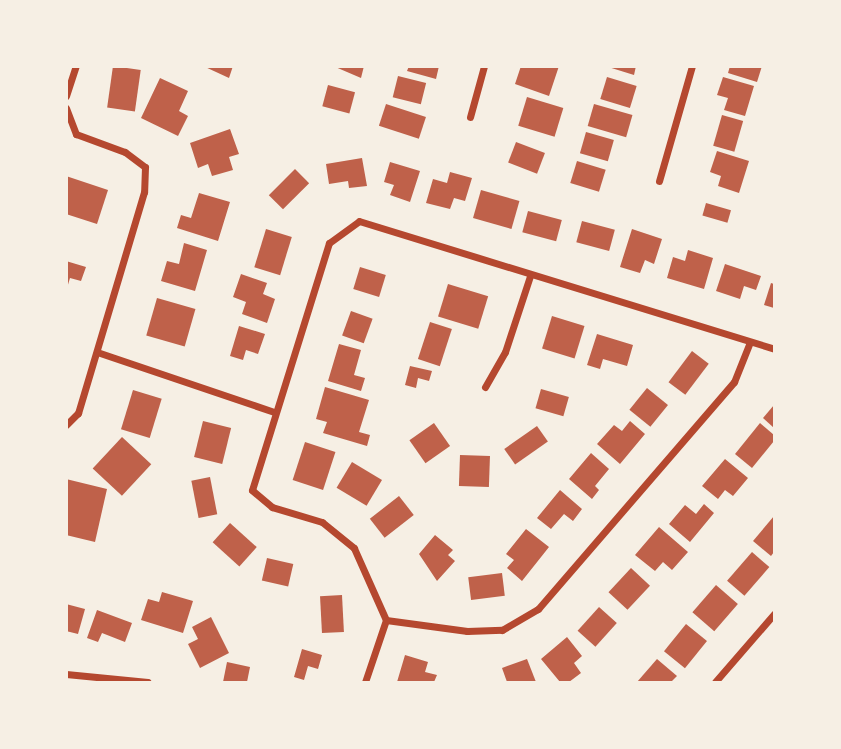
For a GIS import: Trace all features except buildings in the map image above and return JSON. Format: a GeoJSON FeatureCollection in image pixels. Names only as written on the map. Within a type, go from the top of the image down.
{"type":"FeatureCollection","features":[{"type":"Feature","properties":{"kind":"street"},"geometry":{"type":"LineString","coordinates":[[66,96],[76,66]]}},
{"type":"Feature","properties":{"kind":"street"},"geometry":{"type":"LineString","coordinates":[[470,117],[484,66]]}},
{"type":"Feature","properties":{"kind":"street"},"geometry":{"type":"LineString","coordinates":[[659,181],[692,66]]}},
{"type":"Feature","properties":{"kind":"street"},"geometry":{"type":"LineString","coordinates":[[66,108],[76,134],[125,152],[145,167],[144,192],[97,352],[78,413],[66,425]]}},
{"type":"Feature","properties":{"kind":"street"},"geometry":{"type":"LineString","coordinates":[[365,682],[386,621],[354,548],[322,522],[272,507],[252,490],[274,412],[329,243],[359,221],[530,276],[775,349]]}},
{"type":"Feature","properties":{"kind":"street"},"geometry":{"type":"LineString","coordinates":[[485,387],[505,352],[530,276]]}},
{"type":"Feature","properties":{"kind":"street"},"geometry":{"type":"LineString","coordinates":[[386,621],[467,631],[502,630],[537,609],[734,382],[750,342]]}},
{"type":"Feature","properties":{"kind":"street"},"geometry":{"type":"LineString","coordinates":[[97,352],[274,412]]}},
{"type":"Feature","properties":{"kind":"street"},"geometry":{"type":"LineString","coordinates":[[715,682],[775,614]]}},
{"type":"Feature","properties":{"kind":"street"},"geometry":{"type":"LineString","coordinates":[[66,674],[148,682]]}}]}
